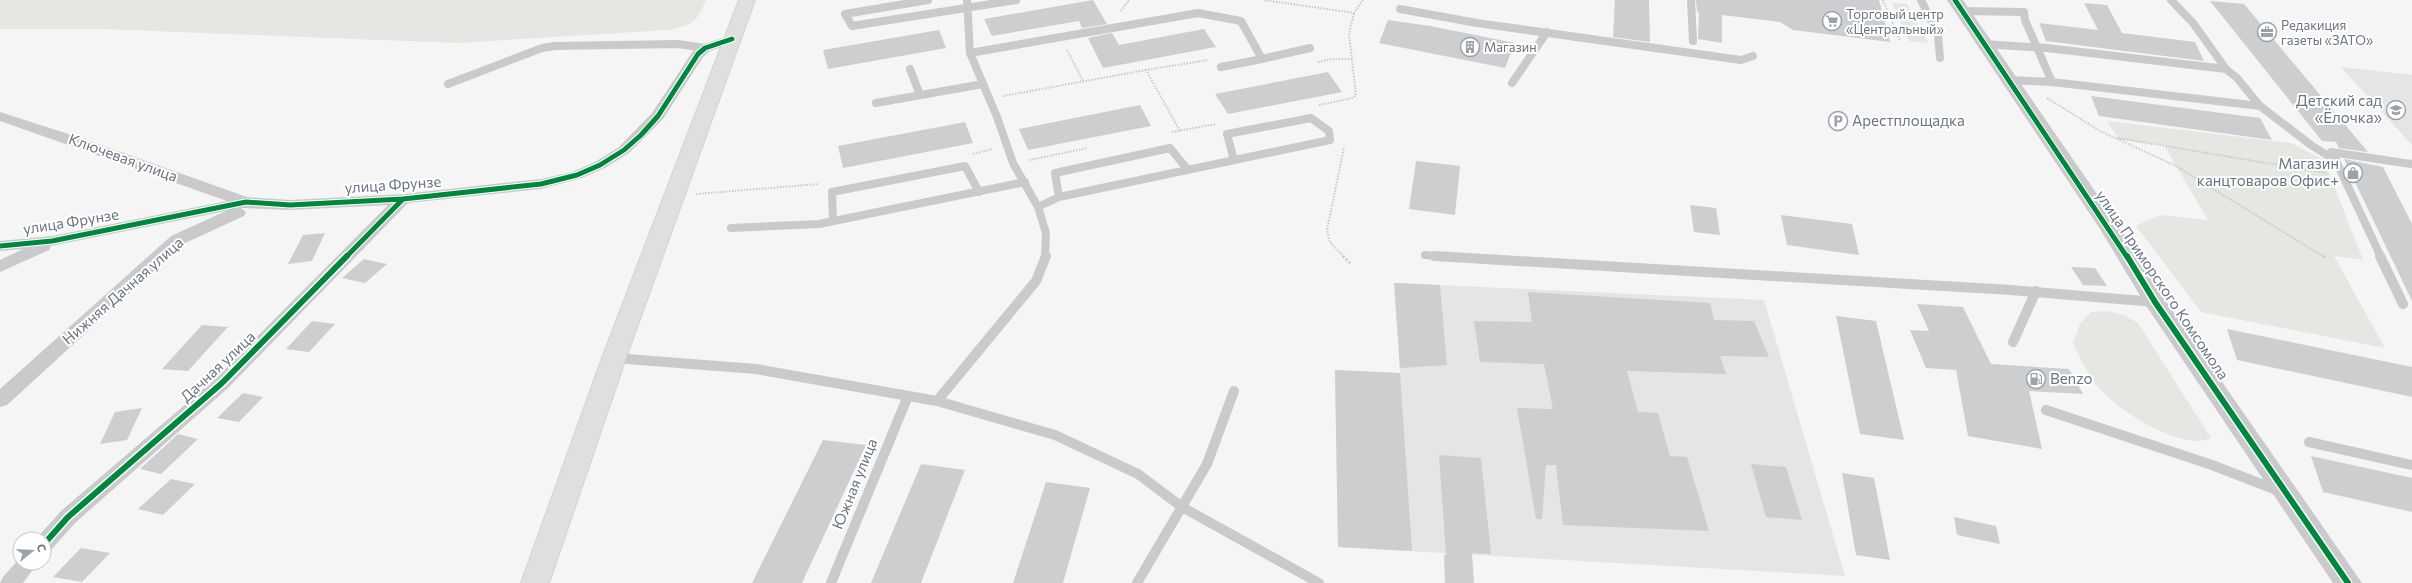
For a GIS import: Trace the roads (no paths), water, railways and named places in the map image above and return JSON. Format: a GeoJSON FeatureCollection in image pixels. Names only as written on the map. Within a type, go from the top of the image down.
{"type":"FeatureCollection","features":[{"type":"Feature","properties":{"kind":"main road"},"geometry":{"type":"LineString","coordinates":[[535,583],[614,358],[747,0]]}},
{"type":"Feature","properties":{"kind":"street","name":"улица Приморского Комсомола"},"geometry":{"type":"LineString","coordinates":[[1958,5],[1983,44],[2110,228],[2156,302],[2348,583]]}},
{"type":"Feature","properties":{"kind":"street"},"geometry":{"type":"LineString","coordinates":[[705,48],[732,39]]}},
{"type":"Feature","properties":{"kind":"street","name":"улица Фрунзе"},"geometry":{"type":"LineString","coordinates":[[0,246],[52,241],[253,203],[290,205],[403,199],[542,184],[577,175],[600,165],[624,150],[658,116],[698,54],[705,48]]}},
{"type":"Feature","properties":{"kind":"street","name":"Ключевая улица"},"geometry":{"type":"LineString","coordinates":[[0,116],[253,203]]}},
{"type":"Feature","properties":{"kind":"street","name":"Дачная улица"},"geometry":{"type":"LineString","coordinates":[[52,535],[68,516],[222,383],[403,199]]}},
{"type":"Feature","properties":{"kind":"street","name":"Нижняя Дачная улица"},"geometry":{"type":"LineString","coordinates":[[0,400],[177,240],[253,203]]}},
{"type":"Feature","properties":{"kind":"street"},"geometry":{"type":"LineString","coordinates":[[0,267],[52,241]]}},
{"type":"Feature","properties":{"kind":"street"},"geometry":{"type":"LineString","coordinates":[[10,583],[21,571]]}},
{"type":"Feature","properties":{"kind":"lane"},"geometry":{"type":"LineString","coordinates":[[928,0],[845,14],[852,26],[967,4],[1016,0]]}},
{"type":"Feature","properties":{"kind":"lane"},"geometry":{"type":"LineString","coordinates":[[1691,0],[1693,41]]}},
{"type":"Feature","properties":{"kind":"lane"},"geometry":{"type":"LineString","coordinates":[[1921,0],[1938,35],[1940,58]]}},
{"type":"Feature","properties":{"kind":"lane"},"geometry":{"type":"LineString","coordinates":[[2171,0],[2193,23],[2226,69],[2237,78],[2260,106],[2311,145],[2336,161]]}},
{"type":"Feature","properties":{"kind":"lane"},"geometry":{"type":"LineString","coordinates":[[937,401],[1036,281],[1046,255],[1046,233],[1038,207],[1013,163],[989,98],[970,53],[967,4]]}},
{"type":"Feature","properties":{"kind":"lane"},"geometry":{"type":"LineString","coordinates":[[1958,5],[2024,12],[2025,20],[2052,82]]}},
{"type":"Feature","properties":{"kind":"lane"},"geometry":{"type":"LineString","coordinates":[[1400,9],[1476,22],[1741,60],[1753,56]]}},
{"type":"Feature","properties":{"kind":"lane"},"geometry":{"type":"LineString","coordinates":[[970,53],[1198,13],[1241,20],[1262,59]]}},
{"type":"Feature","properties":{"kind":"lane"},"geometry":{"type":"LineString","coordinates":[[1512,83],[1547,32]]}},
{"type":"Feature","properties":{"kind":"lane"},"geometry":{"type":"LineString","coordinates":[[448,84],[542,48],[555,46],[678,44],[705,48]]}},
{"type":"Feature","properties":{"kind":"lane"},"geometry":{"type":"LineString","coordinates":[[1983,44],[2037,47],[2226,69]]}},
{"type":"Feature","properties":{"kind":"lane"},"geometry":{"type":"LineString","coordinates":[[1221,67],[1310,48]]}},
{"type":"Feature","properties":{"kind":"lane"},"geometry":{"type":"LineString","coordinates":[[910,69],[920,95]]}},
{"type":"Feature","properties":{"kind":"lane"},"geometry":{"type":"LineString","coordinates":[[2008,80],[2052,82],[2260,106]]}},
{"type":"Feature","properties":{"kind":"lane"},"geometry":{"type":"LineString","coordinates":[[876,103],[983,84]]}},
{"type":"Feature","properties":{"kind":"lane"},"geometry":{"type":"LineString","coordinates":[[1038,207],[1059,197],[1330,140],[1329,131],[1311,118],[1227,134],[1234,160]]}},
{"type":"Feature","properties":{"kind":"lane"},"geometry":{"type":"LineString","coordinates":[[1059,197],[1055,174],[1170,148],[1188,170]]}},
{"type":"Feature","properties":{"kind":"lane"},"geometry":{"type":"LineString","coordinates":[[2403,304],[2344,176],[2331,152],[2411,164]]}},
{"type":"Feature","properties":{"kind":"lane"},"geometry":{"type":"LineString","coordinates":[[833,221],[832,192],[964,166],[979,192]]}},
{"type":"Feature","properties":{"kind":"lane"},"geometry":{"type":"LineString","coordinates":[[731,228],[819,224],[1025,182]]}},
{"type":"Feature","properties":{"kind":"lane"},"geometry":{"type":"LineString","coordinates":[[1425,255],[2036,291],[2156,302]]}},
{"type":"Feature","properties":{"kind":"lane"},"geometry":{"type":"LineString","coordinates":[[2013,342],[2036,291]]}},
{"type":"Feature","properties":{"kind":"lane"},"geometry":{"type":"LineString","coordinates":[[614,358],[756,369],[937,401],[1055,434],[1138,474],[1182,507],[1319,583]]}},
{"type":"Feature","properties":{"kind":"lane"},"geometry":{"type":"LineString","coordinates":[[1137,583],[1207,464],[1234,391]]}},
{"type":"Feature","properties":{"kind":"lane","name":"Южная улица"},"geometry":{"type":"LineString","coordinates":[[831,583],[908,396]]}},
{"type":"Feature","properties":{"kind":"lane"},"geometry":{"type":"LineString","coordinates":[[2046,410],[2212,465],[2287,494]]}},
{"type":"Feature","properties":{"kind":"lane"},"geometry":{"type":"LineString","coordinates":[[2308,442],[2412,465]]}},
{"type":"Feature","properties":{"kind":"place","name":"Торговый центр «Центральный»"},"geometry":{"type":"Point","coordinates":[1832,21]}},
{"type":"Feature","properties":{"kind":"place","name":"Редакиция газеты «ЗАТО»"},"geometry":{"type":"Point","coordinates":[2267,32]}},
{"type":"Feature","properties":{"kind":"place","name":"Магазин"},"geometry":{"type":"Point","coordinates":[1470,47]}},
{"type":"Feature","properties":{"kind":"place","name":"Детский сад «Ёлочка»"},"geometry":{"type":"Point","coordinates":[2396,110]}},
{"type":"Feature","properties":{"kind":"place","name":"Арестплощадка"},"geometry":{"type":"Point","coordinates":[1838,121]}},
{"type":"Feature","properties":{"kind":"place","name":"Магазин канцтоваров Офис+"},"geometry":{"type":"Point","coordinates":[2353,173]}},
{"type":"Feature","properties":{"kind":"place","name":"Benzo"},"geometry":{"type":"Point","coordinates":[2036,379]}}]}
